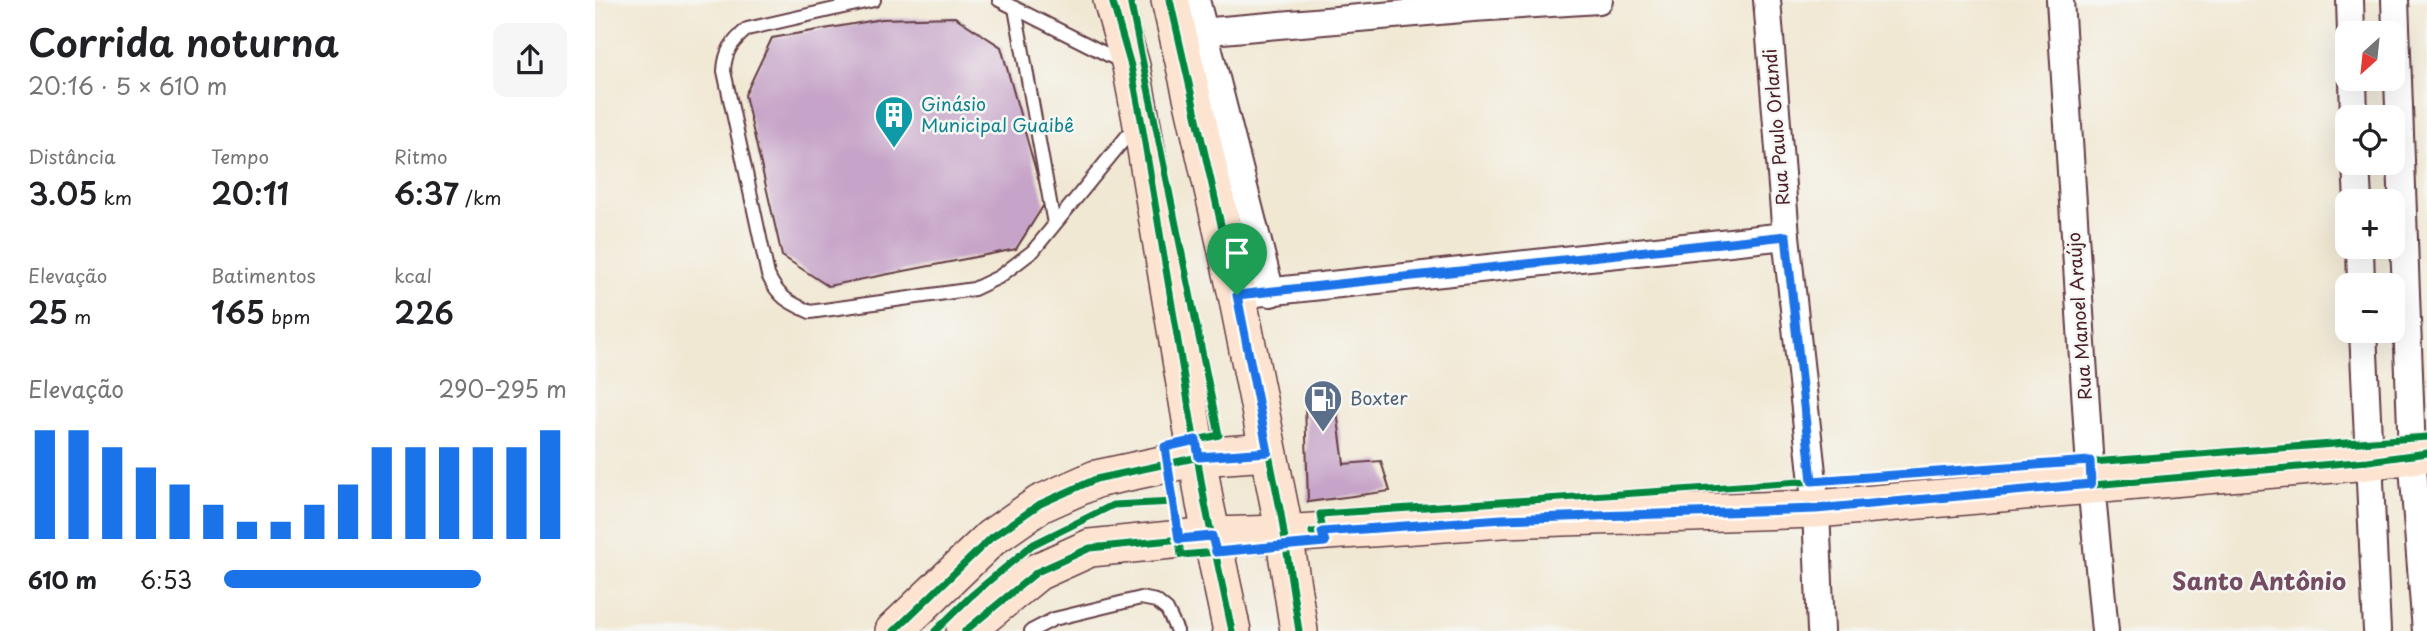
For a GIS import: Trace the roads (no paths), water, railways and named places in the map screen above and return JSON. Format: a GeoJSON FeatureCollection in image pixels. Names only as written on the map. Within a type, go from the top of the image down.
{"type":"FeatureCollection","features":[{"type":"Feature","properties":{"kind":"main road"},"geometry":{"type":"LineString","coordinates":[[1112,0],[1131,66],[1212,536],[1232,631]]}},
{"type":"Feature","properties":{"kind":"main road"},"geometry":{"type":"LineString","coordinates":[[1183,21],[1254,294],[1268,452],[1299,631]]}},
{"type":"Feature","properties":{"kind":"main road"},"geometry":{"type":"LineString","coordinates":[[894,631],[991,538],[1040,504],[1096,479],[1199,457],[1268,452]]}},
{"type":"Feature","properties":{"kind":"main road"},"geometry":{"type":"LineString","coordinates":[[965,631],[1037,572],[1090,548],[1212,536],[1284,534],[1502,519],[1816,509],[2368,461],[2420,454]]}},
{"type":"Feature","properties":{"kind":"street"},"geometry":{"type":"LineString","coordinates":[[1183,21],[1196,0]]}},
{"type":"Feature","properties":{"kind":"street"},"geometry":{"type":"LineString","coordinates":[[1183,21],[1473,4],[1599,0]]}},
{"type":"Feature","properties":{"kind":"street","name":"Rua Paulo Orlandi"},"geometry":{"type":"LineString","coordinates":[[1767,0],[1786,236],[1816,509],[1821,631]]}},
{"type":"Feature","properties":{"kind":"street","name":"Rua Manoel Araújo"},"geometry":{"type":"LineString","coordinates":[[2060,0],[2091,484],[2105,631]]}},
{"type":"Feature","properties":{"kind":"street"},"geometry":{"type":"LineString","coordinates":[[2350,0],[2351,21]]}},
{"type":"Feature","properties":{"kind":"street"},"geometry":{"type":"LineString","coordinates":[[2395,0],[2420,454],[2426,631]]}},
{"type":"Feature","properties":{"kind":"street"},"geometry":{"type":"LineString","coordinates":[[1254,294],[1786,236]]}},
{"type":"Feature","properties":{"kind":"street"},"geometry":{"type":"LineString","coordinates":[[2363,343],[2377,631]]}},
{"type":"Feature","properties":{"kind":"lane"},"geometry":{"type":"LineString","coordinates":[[874,0],[747,29],[734,41],[725,55],[724,71],[768,275],[775,290],[790,303],[810,312],[974,289],[999,277],[1033,251],[1141,119]]}},
{"type":"Feature","properties":{"kind":"lane"},"geometry":{"type":"LineString","coordinates":[[999,0],[1131,66]]}},
{"type":"Feature","properties":{"kind":"lane"},"geometry":{"type":"LineString","coordinates":[[1015,8],[1054,224]]}},
{"type":"Feature","properties":{"kind":"lane"},"geometry":{"type":"LineString","coordinates":[[1031,631],[1054,619],[1141,598],[1156,601],[1167,610],[1177,631]]}},
{"type":"Feature","properties":{"kind":"place","name":"Ginásio Municipal Guaibê"},"geometry":{"type":"Point","coordinates":[894,149]}},
{"type":"Feature","properties":{"kind":"place","name":"Boxter"},"geometry":{"type":"Point","coordinates":[1323,433]}},
{"type":"Feature","properties":{"kind":"district","name":"Santo Antônio"},"geometry":{"type":"Point","coordinates":[2259,582]}}]}
